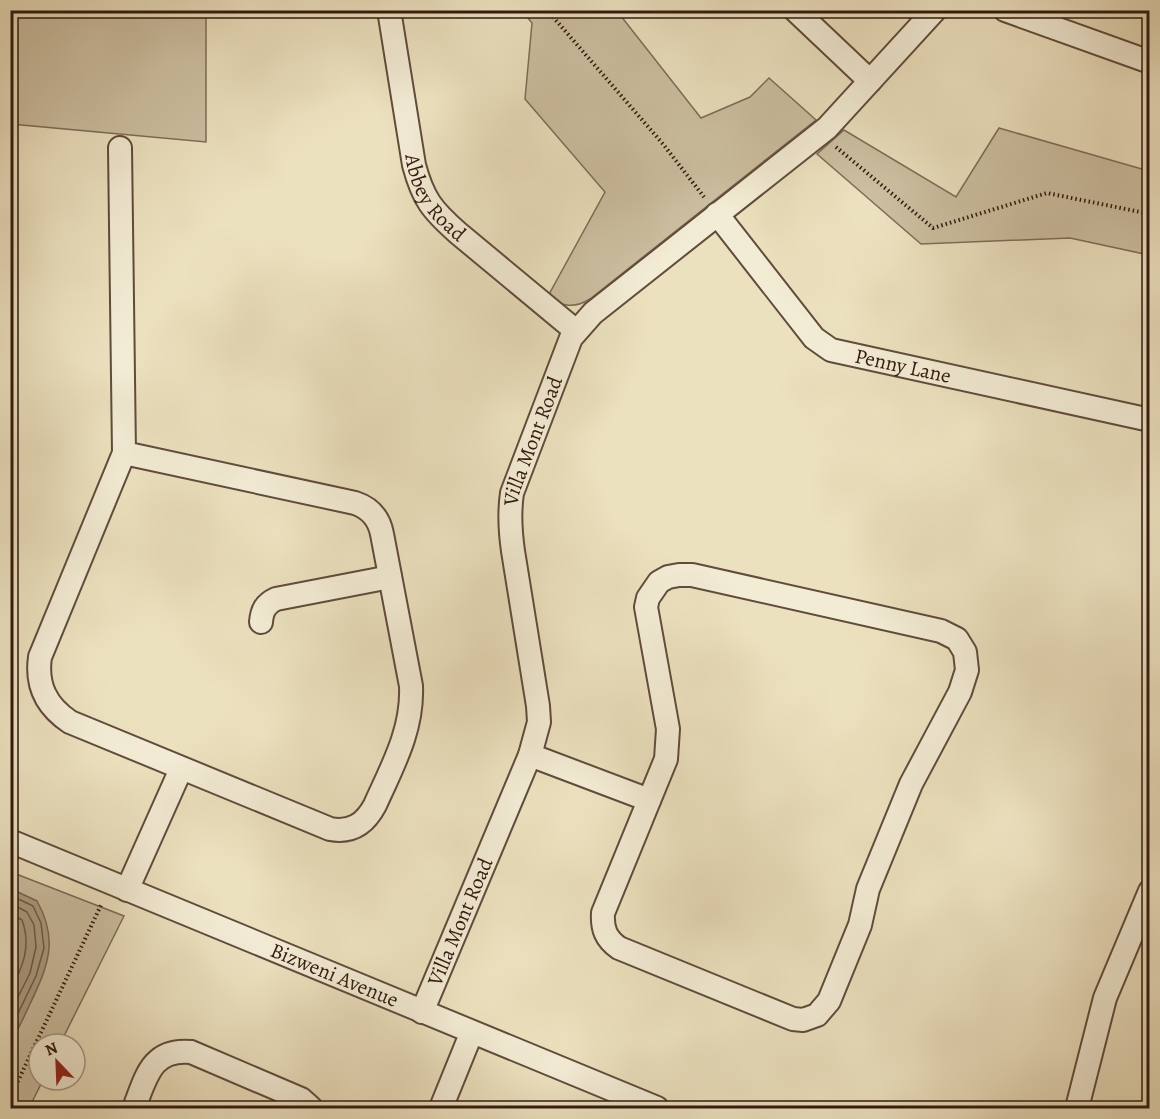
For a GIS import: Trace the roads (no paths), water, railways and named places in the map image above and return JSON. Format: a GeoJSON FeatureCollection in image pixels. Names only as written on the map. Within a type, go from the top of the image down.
{"type":"FeatureCollection","features":[{"type":"Feature","properties":{"kind":"street","name":"Abbey Road"},"geometry":{"type":"LineString","coordinates":[[389,10],[414,165],[419,185],[427,201],[458,234],[576,331]]}},
{"type":"Feature","properties":{"kind":"street"},"geometry":{"type":"LineString","coordinates":[[795,10],[870,81]]}},
{"type":"Feature","properties":{"kind":"street","name":"Villa Mont Road"},"geometry":{"type":"LineString","coordinates":[[422,1012],[530,755],[539,722],[509,525],[510,509],[512,493],[576,331],[593,313],[820,134],[935,10]]}},
{"type":"Feature","properties":{"kind":"street"},"geometry":{"type":"LineString","coordinates":[[1005,10],[1149,62]]}},
{"type":"Feature","properties":{"kind":"street"},"geometry":{"type":"LineString","coordinates":[[120,148],[119,212],[124,453],[40,657],[41,688],[52,707],[70,722],[181,769],[330,829],[346,830],[363,823],[375,806],[405,736],[411,703],[411,686],[381,527],[374,514],[362,505],[124,453]]}},
{"type":"Feature","properties":{"kind":"street","name":"Penny Lane"},"geometry":{"type":"LineString","coordinates":[[717,214],[814,338],[831,350],[1149,420]]}},
{"type":"Feature","properties":{"kind":"street"},"geometry":{"type":"LineString","coordinates":[[679,574],[692,575],[941,631],[957,639],[965,652],[967,670],[960,692],[911,784],[868,889],[860,925],[829,1001],[817,1015],[803,1020],[793,1019],[619,948],[607,938],[602,922],[603,913],[649,800],[666,759],[669,737],[646,607],[652,591],[668,577],[679,574]]}},
{"type":"Feature","properties":{"kind":"street"},"geometry":{"type":"LineString","coordinates":[[261,622],[264,609],[268,603],[276,599],[390,577]]}},
{"type":"Feature","properties":{"kind":"street"},"geometry":{"type":"LineString","coordinates":[[530,755],[649,800]]}},
{"type":"Feature","properties":{"kind":"street"},"geometry":{"type":"LineString","coordinates":[[119,886],[181,769]]}},
{"type":"Feature","properties":{"kind":"street","name":"Bizweni Avenue"},"geometry":{"type":"LineString","coordinates":[[10,841],[471,1034],[657,1108]]}},
{"type":"Feature","properties":{"kind":"street"},"geometry":{"type":"LineString","coordinates":[[1077,1108],[1105,998],[1149,891]]}},
{"type":"Feature","properties":{"kind":"street"},"geometry":{"type":"LineString","coordinates":[[441,1108],[471,1034]]}},
{"type":"Feature","properties":{"kind":"street"},"geometry":{"type":"LineString","coordinates":[[134,1108],[151,1067],[163,1056],[181,1051],[191,1052],[301,1099],[310,1108]]}},
{"type":"Feature","properties":{"kind":"water"},"geometry":{"type":"Polygon","coordinates":[[[11,889],[37,901],[48,928],[49,941],[42,977],[11,1042],[11,889]]]}}]}
